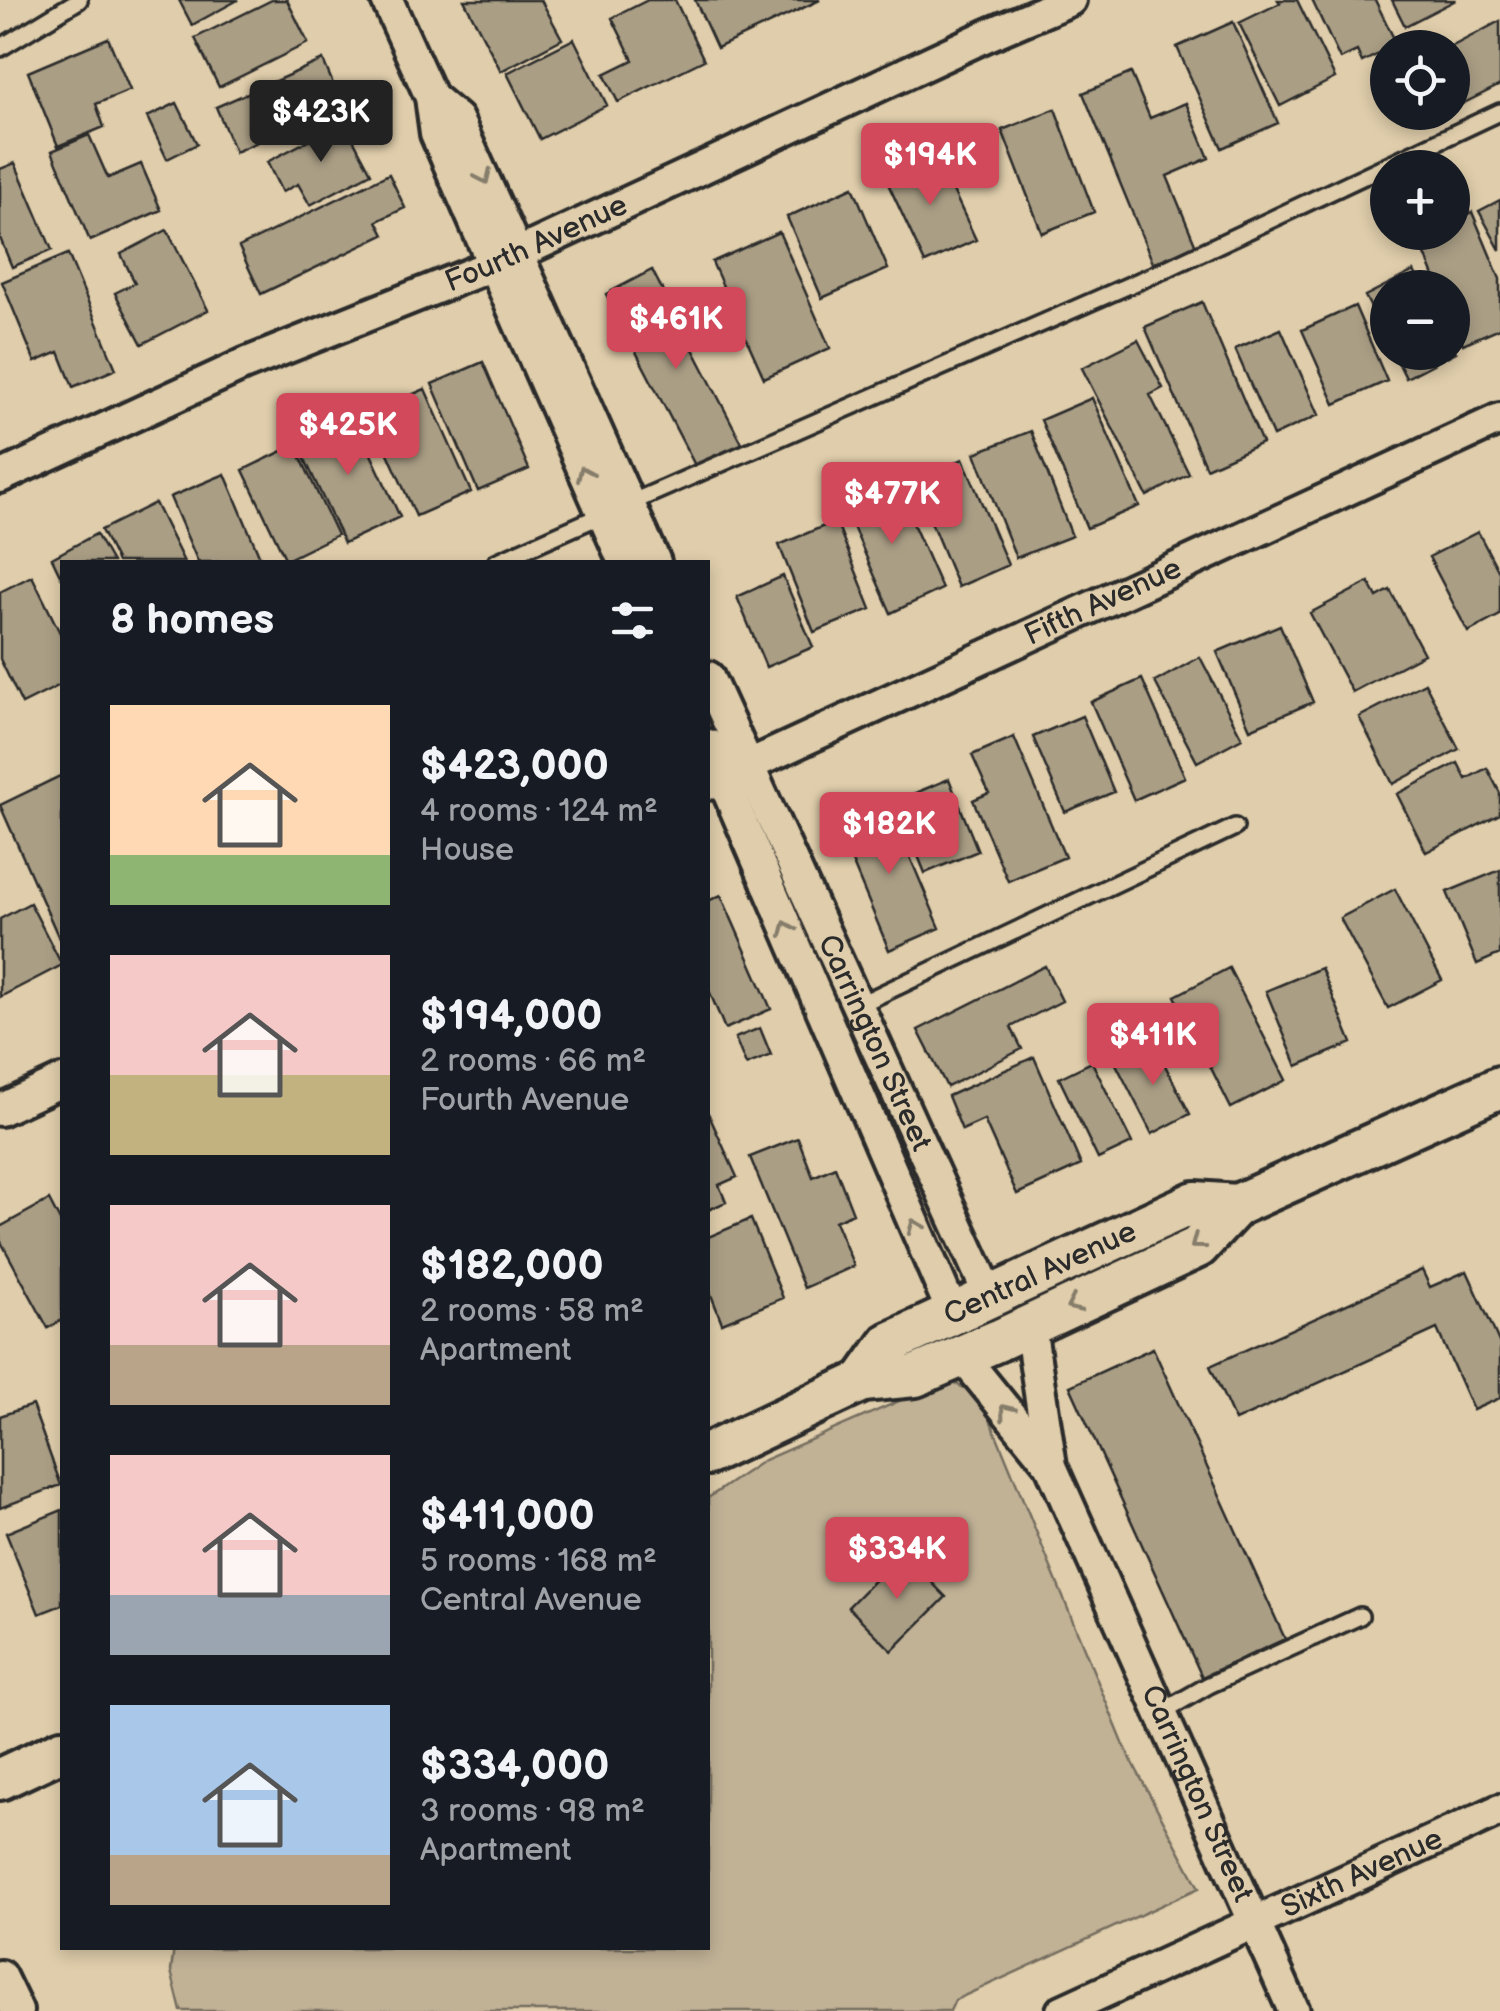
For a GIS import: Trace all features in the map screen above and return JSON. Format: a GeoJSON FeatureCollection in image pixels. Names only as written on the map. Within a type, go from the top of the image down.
{"type":"FeatureCollection","features":[{"type":"Feature","properties":{"kind":"main road","name":"Central Avenue"},"geometry":{"type":"LineString","coordinates":[[710,1453],[862,1382],[914,1376],[1030,1326],[1198,1247],[1238,1204],[1500,1087]]}},
{"type":"Feature","properties":{"kind":"main road","name":"Central Avenue"},"geometry":{"type":"LineString","coordinates":[[862,1382],[890,1343],[1195,1202],[1238,1204]]}},
{"type":"Feature","properties":{"kind":"main road"},"geometry":{"type":"LineString","coordinates":[[0,1779],[60,1751]]}},
{"type":"Feature","properties":{"kind":"street"},"geometry":{"type":"LineString","coordinates":[[387,0],[431,97],[457,119],[506,259],[615,510],[624,560]]}},
{"type":"Feature","properties":{"kind":"street","name":"Fourth Avenue"},"geometry":{"type":"LineString","coordinates":[[0,476],[245,364],[506,259],[988,34],[1070,0]]}},
{"type":"Feature","properties":{"kind":"street","name":"Fifth Avenue"},"geometry":{"type":"LineString","coordinates":[[726,775],[1500,419]]}},
{"type":"Feature","properties":{"kind":"street"},"geometry":{"type":"LineString","coordinates":[[615,510],[653,560]]}},
{"type":"Feature","properties":{"kind":"street","name":"Carrington Street"},"geometry":{"type":"LineString","coordinates":[[710,688],[726,775],[954,1316]]}},
{"type":"Feature","properties":{"kind":"street","name":"Carrington Street"},"geometry":{"type":"LineString","coordinates":[[710,749],[856,1006],[990,1299]]}},
{"type":"Feature","properties":{"kind":"street"},"geometry":{"type":"LineString","coordinates":[[0,1110],[60,1082]]}},
{"type":"Feature","properties":{"kind":"street","name":"Carrington Street"},"geometry":{"type":"LineString","coordinates":[[1030,1326],[1051,1466]]}},
{"type":"Feature","properties":{"kind":"street","name":"Carrington Street"},"geometry":{"type":"LineString","coordinates":[[962,1356],[1051,1466],[1294,2011]]}},
{"type":"Feature","properties":{"kind":"street","name":"Sixth Avenue"},"geometry":{"type":"LineString","coordinates":[[1062,2011],[1500,1810]]}},
{"type":"Feature","properties":{"kind":"street"},"geometry":{"type":"LineString","coordinates":[[0,1976],[17,2011]]}},
{"type":"Feature","properties":{"kind":"lane"},"geometry":{"type":"LineString","coordinates":[[0,48],[80,0]]}},
{"type":"Feature","properties":{"kind":"lane"},"geometry":{"type":"LineString","coordinates":[[501,560],[1164,270],[1500,112]]}},
{"type":"Feature","properties":{"kind":"lane"},"geometry":{"type":"LineString","coordinates":[[856,1006],[1236,827]]}},
{"type":"Feature","properties":{"kind":"lane"},"geometry":{"type":"LineString","coordinates":[[1160,1713],[1209,1685],[1360,1616]]}},
{"type":"Feature","properties":{"kind":"shaded area"},"geometry":{"type":"Polygon","coordinates":[[[947,1380],[980,1395],[1125,1748],[1199,1888],[955,2000],[950,2011],[181,2011],[171,1971],[174,1950],[710,1950],[710,1497],[764,1460],[947,1380]]]}},
{"type":"Feature","properties":{"kind":"building"},"geometry":{"type":"Polygon","coordinates":[[[179,0],[238,0],[192,25],[179,0]]]}},
{"type":"Feature","properties":{"kind":"building"},"geometry":{"type":"Polygon","coordinates":[[[272,0],[287,0],[308,43],[219,87],[195,38],[272,0]]]}},
{"type":"Feature","properties":{"kind":"building"},"geometry":{"type":"Polygon","coordinates":[[[464,0],[541,0],[562,39],[501,71],[464,0]]]}},
{"type":"Feature","properties":{"kind":"building"},"geometry":{"type":"Polygon","coordinates":[[[648,0],[675,0],[704,60],[618,102],[604,74],[633,60],[612,18],[648,0]]]}},
{"type":"Feature","properties":{"kind":"building"},"geometry":{"type":"Polygon","coordinates":[[[695,0],[820,0],[717,48],[695,0]]]}},
{"type":"Feature","properties":{"kind":"building"},"geometry":{"type":"Polygon","coordinates":[[[1278,0],[1297,0],[1335,78],[1280,106],[1239,23],[1280,3],[1278,0]]]}},
{"type":"Feature","properties":{"kind":"building"},"geometry":{"type":"Polygon","coordinates":[[[1312,0],[1375,0],[1390,30],[1370,30],[1370,58],[1362,62],[1357,51],[1340,59],[1312,0]]]}},
{"type":"Feature","properties":{"kind":"building"},"geometry":{"type":"Polygon","coordinates":[[[1392,0],[1456,0],[1405,26],[1392,0]]]}},
{"type":"Feature","properties":{"kind":"building"},"geometry":{"type":"Polygon","coordinates":[[[1500,21],[1500,85],[1470,100],[1470,37],[1500,21]]]}},
{"type":"Feature","properties":{"kind":"building"},"geometry":{"type":"Polygon","coordinates":[[[1233,22],[1278,123],[1222,148],[1177,47],[1233,22]]]}},
{"type":"Feature","properties":{"kind":"building"},"geometry":{"type":"Polygon","coordinates":[[[108,38],[130,90],[96,104],[104,127],[58,146],[28,72],[108,38]]]}},
{"type":"Feature","properties":{"kind":"building"},"geometry":{"type":"Polygon","coordinates":[[[574,39],[607,105],[540,139],[507,73],[574,39]]]}},
{"type":"Feature","properties":{"kind":"building"},"geometry":{"type":"Polygon","coordinates":[[[323,60],[342,105],[235,152],[216,107],[323,60]]]}},
{"type":"Feature","properties":{"kind":"building"},"geometry":{"type":"Polygon","coordinates":[[[1131,73],[1150,118],[1186,103],[1209,158],[1167,176],[1196,246],[1153,263],[1083,93],[1131,73]]]}},
{"type":"Feature","properties":{"kind":"building"},"geometry":{"type":"Polygon","coordinates":[[[177,103],[197,144],[167,159],[147,117],[177,103]]]}},
{"type":"Feature","properties":{"kind":"building"},"geometry":{"type":"Polygon","coordinates":[[[1055,109],[1094,212],[1042,233],[1002,130],[1055,109]]]}},
{"type":"Feature","properties":{"kind":"building"},"geometry":{"type":"Polygon","coordinates":[[[344,122],[371,173],[310,205],[298,184],[282,192],[267,162],[344,122]]]}},
{"type":"Feature","properties":{"kind":"building"},"geometry":{"type":"Polygon","coordinates":[[[89,135],[108,178],[141,164],[161,210],[90,241],[52,151],[89,135]]]}},
{"type":"Feature","properties":{"kind":"building"},"geometry":{"type":"Polygon","coordinates":[[[970,142],[984,170],[957,183],[943,155],[970,142]]]}},
{"type":"Feature","properties":{"kind":"building"},"geometry":{"type":"Polygon","coordinates":[[[935,152],[976,240],[925,263],[884,175],[935,152]]]}},
{"type":"Feature","properties":{"kind":"building"},"geometry":{"type":"Polygon","coordinates":[[[15,163],[52,250],[12,267],[0,238],[0,169],[15,163]]]}},
{"type":"Feature","properties":{"kind":"building"},"geometry":{"type":"Polygon","coordinates":[[[389,174],[405,208],[377,221],[384,235],[261,294],[239,247],[389,174]]]}},
{"type":"Feature","properties":{"kind":"building"},"geometry":{"type":"Polygon","coordinates":[[[853,187],[888,269],[822,298],[787,217],[853,187]]]}},
{"type":"Feature","properties":{"kind":"building"},"geometry":{"type":"Polygon","coordinates":[[[1500,200],[1500,250],[1479,211],[1500,200]]]}},
{"type":"Feature","properties":{"kind":"building"},"geometry":{"type":"Polygon","coordinates":[[[1470,213],[1500,279],[1500,328],[1470,341],[1470,270],[1432,270],[1423,250],[1470,250],[1470,213]]]}},
{"type":"Feature","properties":{"kind":"building"},"geometry":{"type":"Polygon","coordinates":[[[167,230],[208,310],[142,344],[115,293],[135,283],[121,254],[167,230]]]}},
{"type":"Feature","properties":{"kind":"building"},"geometry":{"type":"Polygon","coordinates":[[[779,232],[830,348],[764,378],[712,262],[779,232]]]}},
{"type":"Feature","properties":{"kind":"building"},"geometry":{"type":"Polygon","coordinates":[[[68,254],[116,369],[73,387],[59,352],[35,362],[2,282],[68,254]]]}},
{"type":"Feature","properties":{"kind":"building"},"geometry":{"type":"Polygon","coordinates":[[[652,270],[745,449],[699,473],[606,294],[652,270]]]}},
{"type":"Feature","properties":{"kind":"building"},"geometry":{"type":"Polygon","coordinates":[[[1202,302],[1262,443],[1206,468],[1145,327],[1202,302]]]}},
{"type":"Feature","properties":{"kind":"building"},"geometry":{"type":"Polygon","coordinates":[[[1355,306],[1370,341],[1370,370],[1382,370],[1387,381],[1335,404],[1302,330],[1355,306]]]}},
{"type":"Feature","properties":{"kind":"building"},"geometry":{"type":"Polygon","coordinates":[[[1281,329],[1319,415],[1273,436],[1235,349],[1281,329]]]}},
{"type":"Feature","properties":{"kind":"building"},"geometry":{"type":"Polygon","coordinates":[[[1138,340],[1163,388],[1150,395],[1189,474],[1147,496],[1082,368],[1138,340]]]}},
{"type":"Feature","properties":{"kind":"building"},"geometry":{"type":"Polygon","coordinates":[[[483,362],[529,469],[478,491],[432,384],[483,362]]]}},
{"type":"Feature","properties":{"kind":"building"},"geometry":{"type":"Polygon","coordinates":[[[1402,370],[1421,370],[1406,378],[1402,370]]]}},
{"type":"Feature","properties":{"kind":"building"},"geometry":{"type":"Polygon","coordinates":[[[425,389],[471,492],[416,516],[370,413],[425,389]]]}},
{"type":"Feature","properties":{"kind":"building"},"geometry":{"type":"Polygon","coordinates":[[[1092,398],[1139,506],[1087,528],[1041,420],[1092,398]]]}},
{"type":"Feature","properties":{"kind":"building"},"geometry":{"type":"Polygon","coordinates":[[[352,413],[400,517],[344,543],[296,440],[352,413]]]}},
{"type":"Feature","properties":{"kind":"building"},"geometry":{"type":"Polygon","coordinates":[[[1031,431],[1072,536],[1016,558],[975,453],[1031,431]]]}},
{"type":"Feature","properties":{"kind":"building"},"geometry":{"type":"Polygon","coordinates":[[[295,445],[337,535],[286,560],[243,470],[295,445]]]}},
{"type":"Feature","properties":{"kind":"building"},"geometry":{"type":"Polygon","coordinates":[[[963,459],[1008,565],[958,587],[914,481],[963,459]]]}},
{"type":"Feature","properties":{"kind":"building"},"geometry":{"type":"Polygon","coordinates":[[[225,474],[261,560],[197,560],[170,497],[225,474]]]}},
{"type":"Feature","properties":{"kind":"building"},"geometry":{"type":"Polygon","coordinates":[[[894,481],[942,589],[891,613],[843,504],[894,481]]]}},
{"type":"Feature","properties":{"kind":"building"},"geometry":{"type":"Polygon","coordinates":[[[155,503],[183,560],[116,560],[101,530],[155,503]]]}},
{"type":"Feature","properties":{"kind":"building"},"geometry":{"type":"Polygon","coordinates":[[[836,521],[871,609],[814,632],[779,545],[836,521]]]}},
{"type":"Feature","properties":{"kind":"building"},"geometry":{"type":"Polygon","coordinates":[[[1478,532],[1500,574],[1500,615],[1468,632],[1429,557],[1478,532]]]}},
{"type":"Feature","properties":{"kind":"building"},"geometry":{"type":"Polygon","coordinates":[[[96,534],[111,560],[60,560],[60,575],[52,558],[96,534]]]}},
{"type":"Feature","properties":{"kind":"building"},"geometry":{"type":"Polygon","coordinates":[[[32,576],[60,633],[60,685],[22,704],[0,659],[0,592],[32,576]]]}},
{"type":"Feature","properties":{"kind":"building"},"geometry":{"type":"Polygon","coordinates":[[[783,576],[813,647],[766,667],[737,597],[783,576]]]}},
{"type":"Feature","properties":{"kind":"building"},"geometry":{"type":"Polygon","coordinates":[[[1369,582],[1377,597],[1390,590],[1424,654],[1352,692],[1310,613],[1369,582]]]}},
{"type":"Feature","properties":{"kind":"building"},"geometry":{"type":"Polygon","coordinates":[[[1280,625],[1313,702],[1250,729],[1217,652],[1280,625]]]}},
{"type":"Feature","properties":{"kind":"building"},"geometry":{"type":"Polygon","coordinates":[[[1200,657],[1242,738],[1197,762],[1155,682],[1200,657]]]}},
{"type":"Feature","properties":{"kind":"building"},"geometry":{"type":"Polygon","coordinates":[[[1142,679],[1185,777],[1134,800],[1091,702],[1142,679]]]}},
{"type":"Feature","properties":{"kind":"building"},"geometry":{"type":"Polygon","coordinates":[[[1425,683],[1459,749],[1393,784],[1359,717],[1425,683]]]}},
{"type":"Feature","properties":{"kind":"building"},"geometry":{"type":"Polygon","coordinates":[[[1082,716],[1114,792],[1065,812],[1033,737],[1082,716]]]}},
{"type":"Feature","properties":{"kind":"building"},"geometry":{"type":"Polygon","coordinates":[[[1014,737],[1065,857],[1008,881],[973,800],[989,793],[972,755],[1014,737]]]}},
{"type":"Feature","properties":{"kind":"building"},"geometry":{"type":"Polygon","coordinates":[[[1458,763],[1466,779],[1487,768],[1500,793],[1500,814],[1426,852],[1397,794],[1458,763]]]}},
{"type":"Feature","properties":{"kind":"building"},"geometry":{"type":"Polygon","coordinates":[[[60,776],[60,940],[0,805],[60,776]]]}},
{"type":"Feature","properties":{"kind":"building"},"geometry":{"type":"Polygon","coordinates":[[[949,779],[978,851],[925,873],[896,801],[949,779]]]}},
{"type":"Feature","properties":{"kind":"building"},"geometry":{"type":"Polygon","coordinates":[[[888,805],[940,928],[889,950],[837,826],[888,805]]]}},
{"type":"Feature","properties":{"kind":"building"},"geometry":{"type":"Polygon","coordinates":[[[1500,870],[1500,954],[1477,964],[1447,892],[1500,870]]]}},
{"type":"Feature","properties":{"kind":"building"},"geometry":{"type":"Polygon","coordinates":[[[1395,889],[1442,980],[1388,1008],[1340,918],[1395,889]]]}},
{"type":"Feature","properties":{"kind":"building"},"geometry":{"type":"Polygon","coordinates":[[[721,895],[771,1009],[725,1029],[710,993],[710,900],[721,895]]]}},
{"type":"Feature","properties":{"kind":"building"},"geometry":{"type":"Polygon","coordinates":[[[30,903],[60,966],[0,997],[0,919],[30,903]]]}},
{"type":"Feature","properties":{"kind":"building"},"geometry":{"type":"Polygon","coordinates":[[[1045,966],[1062,1001],[1011,1027],[1022,1049],[947,1087],[918,1030],[1045,966]]]}},
{"type":"Feature","properties":{"kind":"building"},"geometry":{"type":"Polygon","coordinates":[[[1229,968],[1286,1080],[1231,1108],[1175,996],[1229,968]]]}},
{"type":"Feature","properties":{"kind":"building"},"geometry":{"type":"Polygon","coordinates":[[[1321,968],[1352,1043],[1297,1066],[1266,991],[1321,968]]]}},
{"type":"Feature","properties":{"kind":"building"},"geometry":{"type":"Polygon","coordinates":[[[760,1028],[771,1055],[746,1065],[735,1038],[760,1028]]]}},
{"type":"Feature","properties":{"kind":"building"},"geometry":{"type":"Polygon","coordinates":[[[1153,1042],[1190,1114],[1152,1134],[1115,1062],[1153,1042]]]}},
{"type":"Feature","properties":{"kind":"building"},"geometry":{"type":"Polygon","coordinates":[[[1034,1057],[1081,1165],[1017,1194],[984,1120],[962,1130],[948,1096],[1034,1057]]]}},
{"type":"Feature","properties":{"kind":"building"},"geometry":{"type":"Polygon","coordinates":[[[1092,1062],[1132,1143],[1098,1159],[1059,1078],[1092,1062]]]}},
{"type":"Feature","properties":{"kind":"building"},"geometry":{"type":"Polygon","coordinates":[[[710,1117],[737,1177],[719,1185],[726,1202],[710,1209],[710,1117]]]}},
{"type":"Feature","properties":{"kind":"building"},"geometry":{"type":"Polygon","coordinates":[[[798,1138],[813,1177],[835,1167],[853,1213],[835,1221],[854,1266],[804,1288],[750,1157],[798,1138]]]}},
{"type":"Feature","properties":{"kind":"building"},"geometry":{"type":"Polygon","coordinates":[[[49,1200],[60,1221],[60,1321],[48,1328],[0,1240],[0,1227],[49,1200]]]}},
{"type":"Feature","properties":{"kind":"building"},"geometry":{"type":"Polygon","coordinates":[[[751,1219],[783,1298],[722,1323],[710,1292],[710,1236],[751,1219]]]}},
{"type":"Feature","properties":{"kind":"building"},"geometry":{"type":"Polygon","coordinates":[[[1422,1270],[1430,1287],[1467,1271],[1500,1344],[1500,1398],[1473,1410],[1437,1329],[1235,1421],[1210,1366],[1422,1270]]]}},
{"type":"Feature","properties":{"kind":"building"},"geometry":{"type":"Polygon","coordinates":[[[1153,1348],[1285,1639],[1202,1677],[1070,1386],[1153,1348]]]}},
{"type":"Feature","properties":{"kind":"building"},"geometry":{"type":"Polygon","coordinates":[[[32,1405],[60,1485],[0,1508],[0,1416],[32,1405]]]}},
{"type":"Feature","properties":{"kind":"building"},"geometry":{"type":"Polygon","coordinates":[[[60,1511],[60,1606],[39,1614],[6,1533],[60,1511]]]}},
{"type":"Feature","properties":{"kind":"building"},"geometry":{"type":"Polygon","coordinates":[[[902,1552],[946,1597],[892,1651],[848,1607],[902,1552]]]}}]}
